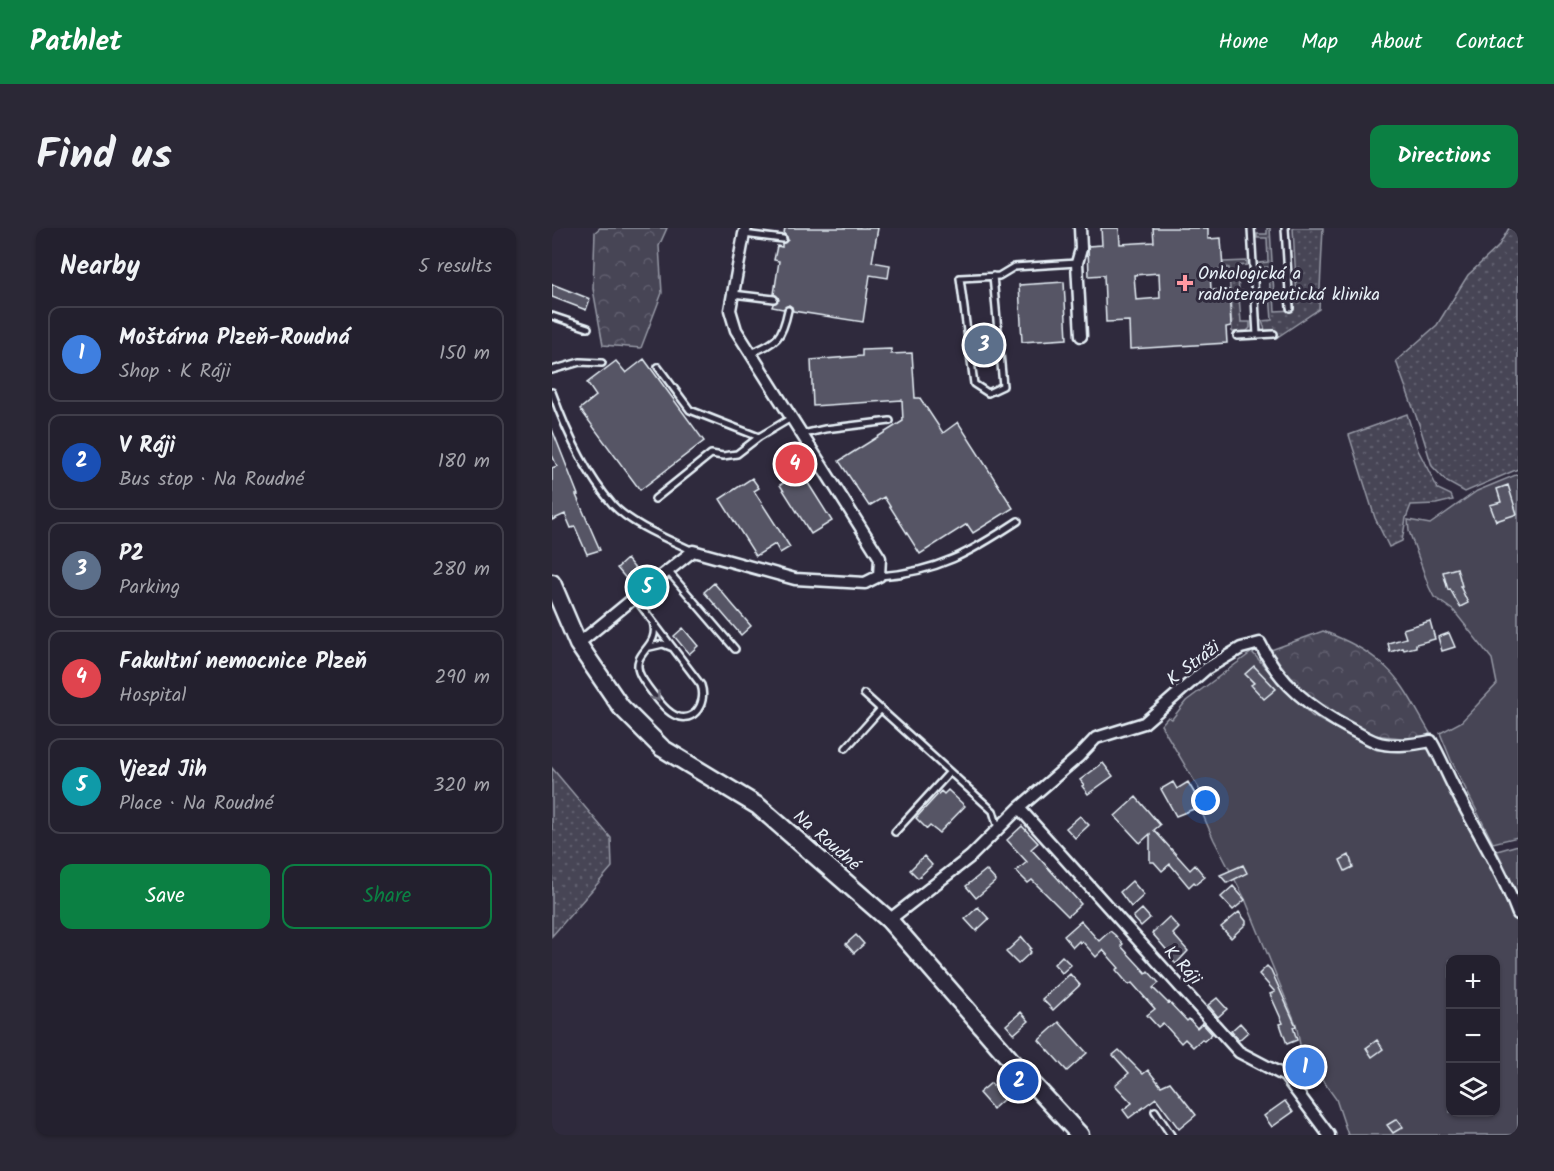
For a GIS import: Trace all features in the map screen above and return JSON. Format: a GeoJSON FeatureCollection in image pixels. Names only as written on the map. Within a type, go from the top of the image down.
{"type":"FeatureCollection","features":[{"type":"Feature","properties":{"kind":"street"},"geometry":{"type":"LineString","coordinates":[[1080,228],[1081,243],[1077,263],[1081,336]]}},
{"type":"Feature","properties":{"kind":"street"},"geometry":{"type":"LineString","coordinates":[[655,581],[693,551],[795,579],[865,583],[879,576],[880,558],[736,330],[730,310],[745,231]]}},
{"type":"Feature","properties":{"kind":"street","name":"Na Roudné"},"geometry":{"type":"LineString","coordinates":[[552,582],[578,644],[621,707],[662,748],[758,806],[889,921],[1016,1066],[1080,1135]]}},
{"type":"Feature","properties":{"kind":"street"},"geometry":{"type":"LineString","coordinates":[[578,644],[637,596]]}},
{"type":"Feature","properties":{"kind":"street","name":"K Stráži"},"geometry":{"type":"LineString","coordinates":[[889,921],[970,857],[1019,808],[1078,757],[1096,738],[1144,723],[1206,669],[1241,648],[1260,643],[1267,659],[1287,685],[1314,708],[1334,720],[1378,743],[1411,744],[1431,741],[1488,849],[1518,914]]}},
{"type":"Feature","properties":{"kind":"street","name":"K Ráji"},"geometry":{"type":"LineString","coordinates":[[1019,808],[1239,1052],[1285,1076],[1329,1135]]}},
{"type":"Feature","properties":{"kind":"lane"},"geometry":{"type":"LineString","coordinates":[[1251,228],[1257,335]]}},
{"type":"Feature","properties":{"kind":"lane"},"geometry":{"type":"LineString","coordinates":[[1285,228],[1290,308]]}},
{"type":"Feature","properties":{"kind":"lane"},"geometry":{"type":"LineString","coordinates":[[745,231],[783,239]]}},
{"type":"Feature","properties":{"kind":"lane"},"geometry":{"type":"LineString","coordinates":[[993,276],[1003,386],[988,393],[974,384],[960,278],[993,276],[999,276],[1014,267],[1077,263]]}},
{"type":"Feature","properties":{"kind":"lane"},"geometry":{"type":"LineString","coordinates":[[733,294],[774,299]]}},
{"type":"Feature","properties":{"kind":"lane"},"geometry":{"type":"LineString","coordinates":[[751,353],[771,344],[778,338],[783,330],[788,310]]}},
{"type":"Feature","properties":{"kind":"lane"},"geometry":{"type":"LineString","coordinates":[[552,316],[588,328]]}},
{"type":"Feature","properties":{"kind":"lane"},"geometry":{"type":"LineString","coordinates":[[1237,336],[1274,334]]}},
{"type":"Feature","properties":{"kind":"lane"},"geometry":{"type":"LineString","coordinates":[[552,370],[580,362],[602,363]]}},
{"type":"Feature","properties":{"kind":"lane"},"geometry":{"type":"LineString","coordinates":[[658,367],[690,410],[759,438]]}},
{"type":"Feature","properties":{"kind":"lane"},"geometry":{"type":"LineString","coordinates":[[552,392],[562,421],[588,469],[614,506],[643,526],[693,551]]}},
{"type":"Feature","properties":{"kind":"lane"},"geometry":{"type":"LineString","coordinates":[[654,499],[711,454],[723,456],[736,454],[791,418]]}},
{"type":"Feature","properties":{"kind":"lane"},"geometry":{"type":"LineString","coordinates":[[802,434],[890,421]]}},
{"type":"Feature","properties":{"kind":"lane"},"geometry":{"type":"LineString","coordinates":[[879,576],[902,574],[942,564],[978,548],[1018,521]]}},
{"type":"Feature","properties":{"kind":"lane"},"geometry":{"type":"LineString","coordinates":[[668,571],[735,649]]}},
{"type":"Feature","properties":{"kind":"lane"},"geometry":{"type":"LineString","coordinates":[[637,596],[653,621],[702,685],[704,698],[698,711],[685,717],[671,713],[639,672],[640,658],[655,635],[653,621]]}},
{"type":"Feature","properties":{"kind":"lane"},"geometry":{"type":"LineString","coordinates":[[649,647],[663,644],[675,650]]}},
{"type":"Feature","properties":{"kind":"lane"},"geometry":{"type":"LineString","coordinates":[[864,694],[993,812],[999,828]]}},
{"type":"Feature","properties":{"kind":"lane"},"geometry":{"type":"LineString","coordinates":[[846,748],[881,709]]}},
{"type":"Feature","properties":{"kind":"lane"},"geometry":{"type":"LineString","coordinates":[[895,832],[950,772]]}},
{"type":"Feature","properties":{"kind":"lane"},"geometry":{"type":"LineString","coordinates":[[1155,1111],[1171,1135]]}},
{"type":"Feature","properties":{"kind":"green space"},"geometry":{"type":"Polygon","coordinates":[[[600,228],[667,228],[659,246],[662,293],[641,348],[603,345],[593,289],[595,232],[600,228]]]}},
{"type":"Feature","properties":{"kind":"green space"},"geometry":{"type":"Polygon","coordinates":[[[1267,228],[1270,228],[1275,311],[1294,310],[1294,300],[1297,299],[1293,228],[1323,228],[1319,309],[1276,338],[1275,330],[1265,330],[1262,321],[1272,320],[1270,294],[1260,294],[1260,291],[1270,290],[1269,267],[1259,268],[1259,263],[1268,262],[1267,238],[1257,238],[1257,234],[1267,234],[1267,228]]]}},
{"type":"Feature","properties":{"kind":"green space"},"geometry":{"type":"Polygon","coordinates":[[[1509,228],[1518,228],[1518,469],[1465,492],[1447,482],[1432,466],[1396,361],[1437,325],[1468,275],[1498,247],[1509,228]]]}},
{"type":"Feature","properties":{"kind":"green space"},"geometry":{"type":"Polygon","coordinates":[[[1247,261],[1247,265],[1237,266],[1239,291],[1248,291],[1249,296],[1239,296],[1241,322],[1250,322],[1250,328],[1247,331],[1232,332],[1229,268],[1223,268],[1223,262],[1247,261]]]}},
{"type":"Feature","properties":{"kind":"green space"},"geometry":{"type":"Polygon","coordinates":[[[1407,414],[1418,450],[1438,489],[1451,495],[1453,500],[1436,504],[1411,505],[1402,541],[1389,547],[1375,518],[1349,435],[1407,414]]]}},
{"type":"Feature","properties":{"kind":"green space"},"geometry":{"type":"Polygon","coordinates":[[[1518,474],[1518,837],[1493,843],[1451,760],[1440,733],[1461,722],[1497,684],[1492,659],[1454,611],[1434,597],[1409,531],[1408,520],[1430,524],[1477,491],[1518,474]]]}},
{"type":"Feature","properties":{"kind":"green space"},"geometry":{"type":"Polygon","coordinates":[[[1323,631],[1361,648],[1389,670],[1430,733],[1421,740],[1373,735],[1319,708],[1281,672],[1271,650],[1323,631]]]}},
{"type":"Feature","properties":{"kind":"green space"},"geometry":{"type":"Polygon","coordinates":[[[1252,652],[1312,716],[1377,750],[1423,748],[1431,750],[1491,861],[1518,923],[1518,1135],[1348,1135],[1336,1099],[1301,1050],[1296,1024],[1245,899],[1198,804],[1205,799],[1161,725],[1168,717],[1172,719],[1186,701],[1252,652]]]}},
{"type":"Feature","properties":{"kind":"green space"},"geometry":{"type":"Polygon","coordinates":[[[552,768],[611,838],[612,867],[552,936],[552,768]]]}},
{"type":"Feature","properties":{"kind":"green space"},"geometry":{"type":"Polygon","coordinates":[[[1518,845],[1518,894],[1497,851],[1518,845]]]}},
{"type":"Feature","properties":{"kind":"building"},"geometry":{"type":"Polygon","coordinates":[[[785,228],[878,228],[872,262],[890,265],[888,278],[870,275],[863,322],[793,311],[789,305],[783,309],[772,307],[779,300],[774,294],[779,261],[774,260],[777,246],[782,247],[782,244],[788,240],[784,234],[785,228]]]}},
{"type":"Feature","properties":{"kind":"building","name":"Onkologická a radioterapeutická klinika"},"geometry":{"type":"Polygon","coordinates":[[[1101,228],[1119,228],[1120,244],[1154,242],[1153,228],[1208,228],[1208,239],[1221,238],[1223,270],[1210,271],[1211,290],[1229,290],[1231,326],[1226,327],[1227,343],[1130,349],[1129,321],[1106,322],[1104,275],[1089,276],[1088,246],[1102,245],[1101,228]],[[1159,273],[1134,275],[1136,300],[1160,298],[1159,273]]]}},
{"type":"Feature","properties":{"kind":"building"},"geometry":{"type":"Polygon","coordinates":[[[1064,282],[1067,339],[1022,342],[1019,285],[1064,282]]]}},
{"type":"Feature","properties":{"kind":"building"},"geometry":{"type":"Polygon","coordinates":[[[552,284],[590,299],[586,310],[552,297],[552,284]]]}},
{"type":"Feature","properties":{"kind":"building"},"geometry":{"type":"Polygon","coordinates":[[[891,349],[891,354],[912,353],[915,398],[920,398],[943,433],[958,422],[1013,508],[973,533],[967,524],[920,554],[884,497],[869,506],[839,461],[903,421],[902,400],[813,406],[811,360],[862,356],[862,350],[891,349]]]}},
{"type":"Feature","properties":{"kind":"building"},"geometry":{"type":"Polygon","coordinates":[[[644,359],[704,441],[640,490],[580,409],[596,396],[587,383],[616,361],[626,373],[644,359]]]}},
{"type":"Feature","properties":{"kind":"building"},"geometry":{"type":"Polygon","coordinates":[[[552,429],[578,495],[576,495],[600,550],[587,554],[575,527],[571,528],[565,514],[552,520],[552,468],[557,466],[552,455],[552,429]]]}},
{"type":"Feature","properties":{"kind":"building"},"geometry":{"type":"Polygon","coordinates":[[[801,472],[832,521],[811,534],[780,485],[801,472]]]}},
{"type":"Feature","properties":{"kind":"building"},"geometry":{"type":"Polygon","coordinates":[[[752,478],[759,488],[754,491],[790,547],[780,553],[775,544],[756,556],[720,499],[752,478]]]}},
{"type":"Feature","properties":{"kind":"building"},"geometry":{"type":"Polygon","coordinates":[[[1508,485],[1517,514],[1496,521],[1490,505],[1501,502],[1497,489],[1508,485]]]}},
{"type":"Feature","properties":{"kind":"building"},"geometry":{"type":"Polygon","coordinates":[[[627,559],[642,577],[648,572],[650,586],[662,589],[646,602],[644,589],[634,588],[617,568],[627,559]]]}},
{"type":"Feature","properties":{"kind":"building"},"geometry":{"type":"Polygon","coordinates":[[[1457,568],[1462,586],[1460,586],[1468,603],[1460,607],[1450,589],[1448,590],[1443,572],[1457,568]]]}},
{"type":"Feature","properties":{"kind":"building"},"geometry":{"type":"Polygon","coordinates":[[[714,583],[751,626],[741,635],[704,592],[714,583]]]}},
{"type":"Feature","properties":{"kind":"building"},"geometry":{"type":"Polygon","coordinates":[[[1430,621],[1435,639],[1416,644],[1416,647],[1390,652],[1388,643],[1406,638],[1403,629],[1430,621]]]}},
{"type":"Feature","properties":{"kind":"building"},"geometry":{"type":"Polygon","coordinates":[[[683,628],[698,646],[689,654],[674,636],[683,628]]]}},
{"type":"Feature","properties":{"kind":"building"},"geometry":{"type":"Polygon","coordinates":[[[1449,633],[1455,647],[1442,651],[1438,637],[1449,633]]]}},
{"type":"Feature","properties":{"kind":"building"},"geometry":{"type":"Polygon","coordinates":[[[1254,666],[1276,689],[1264,699],[1251,685],[1254,683],[1245,674],[1254,666]]]}},
{"type":"Feature","properties":{"kind":"building"},"geometry":{"type":"Polygon","coordinates":[[[1103,763],[1113,776],[1088,794],[1080,780],[1103,763]]]}},
{"type":"Feature","properties":{"kind":"building"},"geometry":{"type":"Polygon","coordinates":[[[1173,782],[1177,789],[1188,782],[1199,807],[1176,816],[1161,789],[1173,782]]]}},
{"type":"Feature","properties":{"kind":"building"},"geometry":{"type":"Polygon","coordinates":[[[948,790],[965,806],[939,833],[930,826],[927,829],[916,818],[941,791],[944,794],[948,790]]]}},
{"type":"Feature","properties":{"kind":"building"},"geometry":{"type":"Polygon","coordinates":[[[1136,797],[1160,825],[1154,830],[1190,870],[1195,865],[1205,877],[1196,884],[1194,882],[1189,887],[1170,864],[1162,871],[1154,862],[1150,862],[1150,834],[1140,843],[1115,816],[1136,797]]]}},
{"type":"Feature","properties":{"kind":"building"},"geometry":{"type":"Polygon","coordinates":[[[1080,816],[1089,825],[1075,838],[1066,828],[1080,816]]]}},
{"type":"Feature","properties":{"kind":"building"},"geometry":{"type":"Polygon","coordinates":[[[1022,826],[1038,843],[1031,849],[1081,904],[1068,916],[1032,880],[1028,883],[1016,871],[1027,862],[1007,840],[1022,826]]]}},
{"type":"Feature","properties":{"kind":"building"},"geometry":{"type":"Polygon","coordinates":[[[1349,855],[1353,867],[1345,871],[1340,860],[1349,855]]]}},
{"type":"Feature","properties":{"kind":"building"},"geometry":{"type":"Polygon","coordinates":[[[924,856],[932,865],[918,878],[910,870],[924,856]]]}},
{"type":"Feature","properties":{"kind":"building"},"geometry":{"type":"Polygon","coordinates":[[[1243,865],[1247,873],[1227,883],[1220,875],[1243,865]]]}},
{"type":"Feature","properties":{"kind":"building"},"geometry":{"type":"Polygon","coordinates":[[[986,870],[996,881],[976,898],[966,886],[986,870]]]}},
{"type":"Feature","properties":{"kind":"building"},"geometry":{"type":"Polygon","coordinates":[[[1132,881],[1144,895],[1131,907],[1120,892],[1132,881]]]}},
{"type":"Feature","properties":{"kind":"building"},"geometry":{"type":"Polygon","coordinates":[[[1233,886],[1245,900],[1233,910],[1221,897],[1233,886]]]}},
{"type":"Feature","properties":{"kind":"building"},"geometry":{"type":"Polygon","coordinates":[[[978,907],[989,919],[976,931],[965,919],[978,907]]]}},
{"type":"Feature","properties":{"kind":"building"},"geometry":{"type":"Polygon","coordinates":[[[1142,909],[1150,918],[1141,926],[1133,917],[1142,909]]]}},
{"type":"Feature","properties":{"kind":"building"},"geometry":{"type":"Polygon","coordinates":[[[1239,912],[1246,924],[1231,938],[1221,927],[1239,912]]]}},
{"type":"Feature","properties":{"kind":"building"},"geometry":{"type":"Polygon","coordinates":[[[1169,917],[1179,928],[1173,934],[1188,951],[1176,964],[1152,933],[1169,917]]]}},
{"type":"Feature","properties":{"kind":"building"},"geometry":{"type":"Polygon","coordinates":[[[1081,921],[1099,941],[1110,931],[1115,935],[1123,944],[1121,946],[1146,973],[1148,971],[1159,983],[1153,988],[1187,1021],[1189,1019],[1197,1028],[1202,1023],[1212,1034],[1193,1047],[1185,1039],[1181,1043],[1163,1023],[1158,1027],[1147,1015],[1155,1009],[1132,983],[1129,985],[1116,970],[1119,968],[1103,950],[1096,957],[1082,941],[1073,947],[1064,936],[1081,921]]]}},
{"type":"Feature","properties":{"kind":"building"},"geometry":{"type":"Polygon","coordinates":[[[856,935],[864,944],[854,953],[846,944],[856,935]]]}},
{"type":"Feature","properties":{"kind":"building"},"geometry":{"type":"Polygon","coordinates":[[[1022,937],[1031,948],[1029,949],[1031,952],[1018,964],[1006,952],[1022,937]]]}},
{"type":"Feature","properties":{"kind":"building"},"geometry":{"type":"Polygon","coordinates":[[[1062,956],[1071,965],[1062,973],[1054,964],[1062,956]]]}},
{"type":"Feature","properties":{"kind":"building"},"geometry":{"type":"Polygon","coordinates":[[[1267,966],[1271,970],[1296,1026],[1293,1027],[1297,1040],[1287,1044],[1280,1024],[1283,1023],[1270,994],[1275,992],[1259,974],[1267,966]]]}},
{"type":"Feature","properties":{"kind":"building"},"geometry":{"type":"Polygon","coordinates":[[[1070,974],[1080,985],[1053,1010],[1042,999],[1070,974]]]}},
{"type":"Feature","properties":{"kind":"building"},"geometry":{"type":"Polygon","coordinates":[[[1217,998],[1227,1009],[1218,1017],[1208,1005],[1217,998]]]}},
{"type":"Feature","properties":{"kind":"building"},"geometry":{"type":"Polygon","coordinates":[[[1021,1012],[1029,1021],[1014,1034],[1006,1025],[1021,1012]]]}},
{"type":"Feature","properties":{"kind":"building"},"geometry":{"type":"Polygon","coordinates":[[[1059,1022],[1087,1053],[1067,1071],[1039,1040],[1059,1022]]]}},
{"type":"Feature","properties":{"kind":"building"},"geometry":{"type":"Polygon","coordinates":[[[1240,1023],[1248,1032],[1239,1040],[1231,1031],[1240,1023]]]}},
{"type":"Feature","properties":{"kind":"building"},"geometry":{"type":"Polygon","coordinates":[[[1377,1040],[1383,1049],[1372,1057],[1366,1048],[1377,1040]]]}},
{"type":"Feature","properties":{"kind":"building"},"geometry":{"type":"Polygon","coordinates":[[[1119,1050],[1143,1074],[1148,1070],[1161,1086],[1170,1082],[1196,1115],[1179,1129],[1156,1098],[1129,1118],[1123,1110],[1132,1103],[1115,1085],[1129,1073],[1113,1055],[1119,1050]]]}},
{"type":"Feature","properties":{"kind":"building"},"geometry":{"type":"Polygon","coordinates":[[[1303,1051],[1315,1076],[1306,1080],[1295,1054],[1303,1051]]]}},
{"type":"Feature","properties":{"kind":"building"},"geometry":{"type":"Polygon","coordinates":[[[991,1083],[1005,1098],[993,1109],[979,1093],[991,1083]]]}},
{"type":"Feature","properties":{"kind":"building"},"geometry":{"type":"Polygon","coordinates":[[[1285,1101],[1293,1112],[1272,1127],[1264,1116],[1285,1101]]]}},
{"type":"Feature","properties":{"kind":"building"},"geometry":{"type":"Polygon","coordinates":[[[1397,1119],[1403,1127],[1393,1133],[1387,1125],[1397,1119]]]}},
{"type":"Feature","properties":{"kind":"tunnel"},"geometry":{"type":"LineString","coordinates":[[639,594],[655,581]]}},
{"type":"Feature","properties":{"kind":"place","name":"Onkologická a radioterapeutická klinika"},"geometry":{"type":"Point","coordinates":[1185,283]}},
{"type":"Feature","properties":{"kind":"place","name":"P2"},"geometry":{"type":"Point","coordinates":[984,345]}},
{"type":"Feature","properties":{"kind":"place","name":"Fakultní nemocnice Plzeň"},"geometry":{"type":"Point","coordinates":[795,464]}},
{"type":"Feature","properties":{"kind":"place","name":"Vjezd Jih"},"geometry":{"type":"Point","coordinates":[647,587]}},
{"type":"Feature","properties":{"kind":"place","name":"Moštárna Plzeň-Roudná"},"geometry":{"type":"Point","coordinates":[1305,1067]}},
{"type":"Feature","properties":{"kind":"place","name":"V Ráji"},"geometry":{"type":"Point","coordinates":[1019,1081]}}]}
